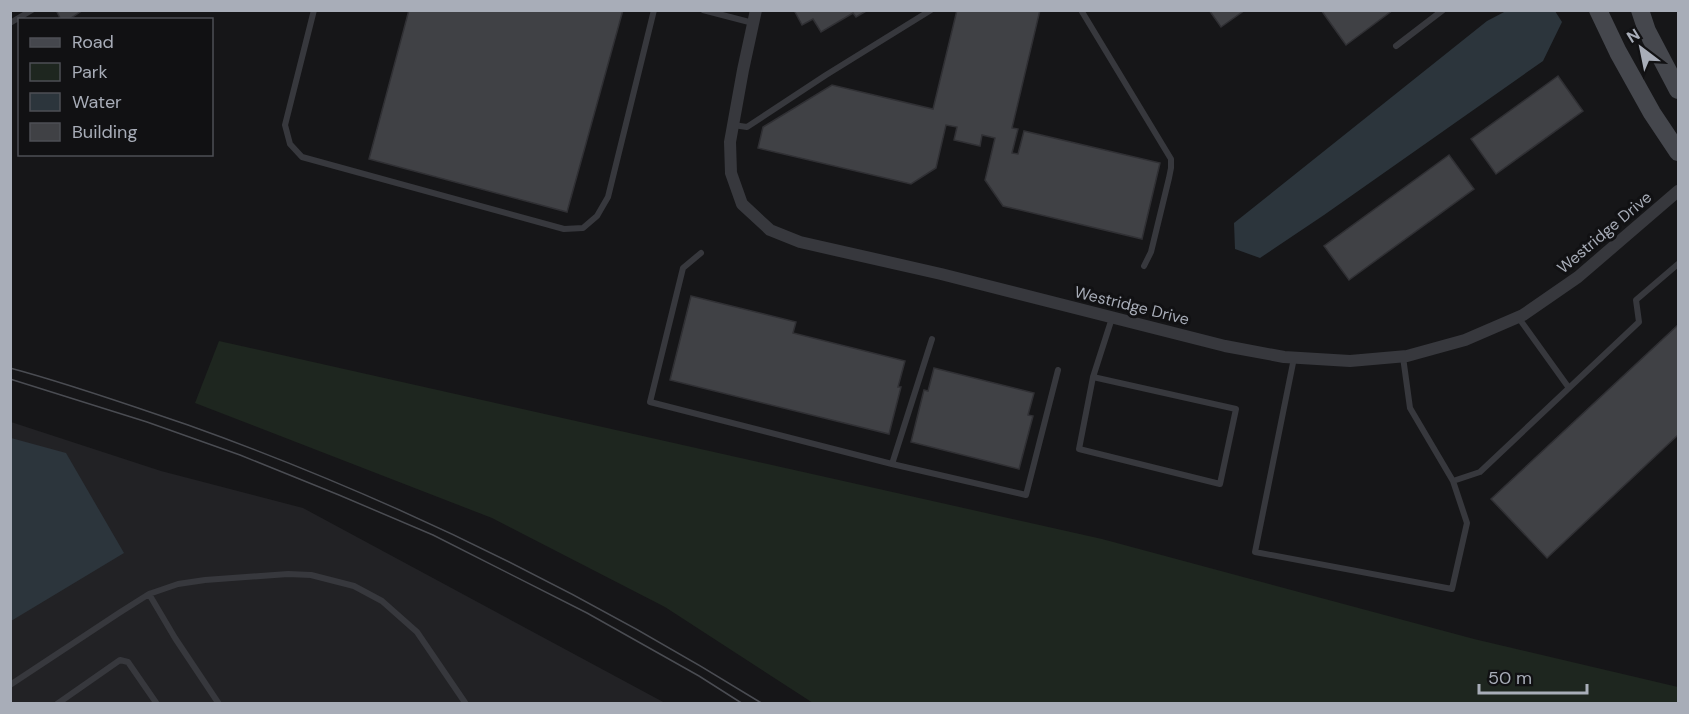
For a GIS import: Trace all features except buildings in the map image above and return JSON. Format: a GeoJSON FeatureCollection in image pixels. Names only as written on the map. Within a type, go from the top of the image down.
{"type":"FeatureCollection","features":[{"type":"Feature","properties":{"kind":"main road"},"geometry":{"type":"LineString","coordinates":[[1598,10],[1652,113],[1678,152]]}},
{"type":"Feature","properties":{"kind":"main road"},"geometry":{"type":"LineString","coordinates":[[1640,10],[1647,32],[1678,90]]}},
{"type":"Feature","properties":{"kind":"street","name":"Westridge Drive"},"geometry":{"type":"LineString","coordinates":[[756,10],[730,142],[731,173],[742,204],[770,230],[800,242],[941,274],[1226,345],[1294,357],[1350,362],[1403,356],[1465,340],[1518,317],[1578,277],[1678,191]]}},
{"type":"Feature","properties":{"kind":"lane"},"geometry":{"type":"LineString","coordinates":[[18,18],[32,10]]}},
{"type":"Feature","properties":{"kind":"lane"},"geometry":{"type":"LineString","coordinates":[[314,10],[285,125],[290,144],[302,157],[564,229],[584,228],[597,216],[608,197],[654,10]]}},
{"type":"Feature","properties":{"kind":"lane"},"geometry":{"type":"LineString","coordinates":[[703,10],[753,23]]}},
{"type":"Feature","properties":{"kind":"lane"},"geometry":{"type":"LineString","coordinates":[[733,124],[747,127],[931,10]]}},
{"type":"Feature","properties":{"kind":"lane"},"geometry":{"type":"LineString","coordinates":[[1081,10],[1171,159],[1167,189],[1151,252],[1144,266]]}},
{"type":"Feature","properties":{"kind":"lane"},"geometry":{"type":"LineString","coordinates":[[1396,46],[1443,10]]}},
{"type":"Feature","properties":{"kind":"lane"},"geometry":{"type":"LineString","coordinates":[[701,253],[683,268],[650,402],[892,464],[1026,495],[1058,370]]}},
{"type":"Feature","properties":{"kind":"lane"},"geometry":{"type":"LineString","coordinates":[[1454,481],[1480,472],[1639,322],[1636,300],[1678,264]]}},
{"type":"Feature","properties":{"kind":"lane"},"geometry":{"type":"LineString","coordinates":[[1093,377],[1236,409],[1220,483],[1079,449],[1093,377],[1112,317]]}},
{"type":"Feature","properties":{"kind":"lane"},"geometry":{"type":"LineString","coordinates":[[1518,317],[1569,388]]}},
{"type":"Feature","properties":{"kind":"lane"},"geometry":{"type":"LineString","coordinates":[[892,464],[932,339]]}},
{"type":"Feature","properties":{"kind":"lane"},"geometry":{"type":"LineString","coordinates":[[1294,357],[1255,552],[1452,589],[1467,523],[1454,481],[1410,408],[1403,356]]}},
{"type":"Feature","properties":{"kind":"lane"},"geometry":{"type":"LineString","coordinates":[[10,685],[149,594],[178,584],[205,580],[288,574],[310,575],[354,586],[382,601],[417,632],[466,704]]}},
{"type":"Feature","properties":{"kind":"lane"},"geometry":{"type":"LineString","coordinates":[[149,594],[219,704]]}},
{"type":"Feature","properties":{"kind":"lane"},"geometry":{"type":"LineString","coordinates":[[57,704],[120,660],[128,662],[157,704]]}},
{"type":"Feature","properties":{"kind":"shaded area"},"geometry":{"type":"Polygon","coordinates":[[[11,422],[161,471],[303,508],[665,703],[11,704],[11,422]]]}},
{"type":"Feature","properties":{"kind":"green space"},"geometry":{"type":"Polygon","coordinates":[[[219,341],[1102,539],[1474,639],[1678,687],[1678,703],[813,703],[665,607],[492,518],[195,403],[219,341]]]}},
{"type":"Feature","properties":{"kind":"water"},"geometry":{"type":"Polygon","coordinates":[[[1506,11],[1555,11],[1562,22],[1543,61],[1260,258],[1235,249],[1234,223],[1487,21],[1506,11]]]}},
{"type":"Feature","properties":{"kind":"water"},"geometry":{"type":"Polygon","coordinates":[[[11,438],[66,453],[124,553],[11,621],[11,438]]]}},
{"type":"Feature","properties":{"kind":"tram line"},"geometry":{"type":"LineString","coordinates":[[10,368],[188,425],[263,453],[410,515],[483,549],[624,622],[763,704]]}},
{"type":"Feature","properties":{"kind":"tram line"},"geometry":{"type":"LineString","coordinates":[[10,379],[147,422],[240,455],[433,535],[587,613],[699,676],[743,704]]}}]}
